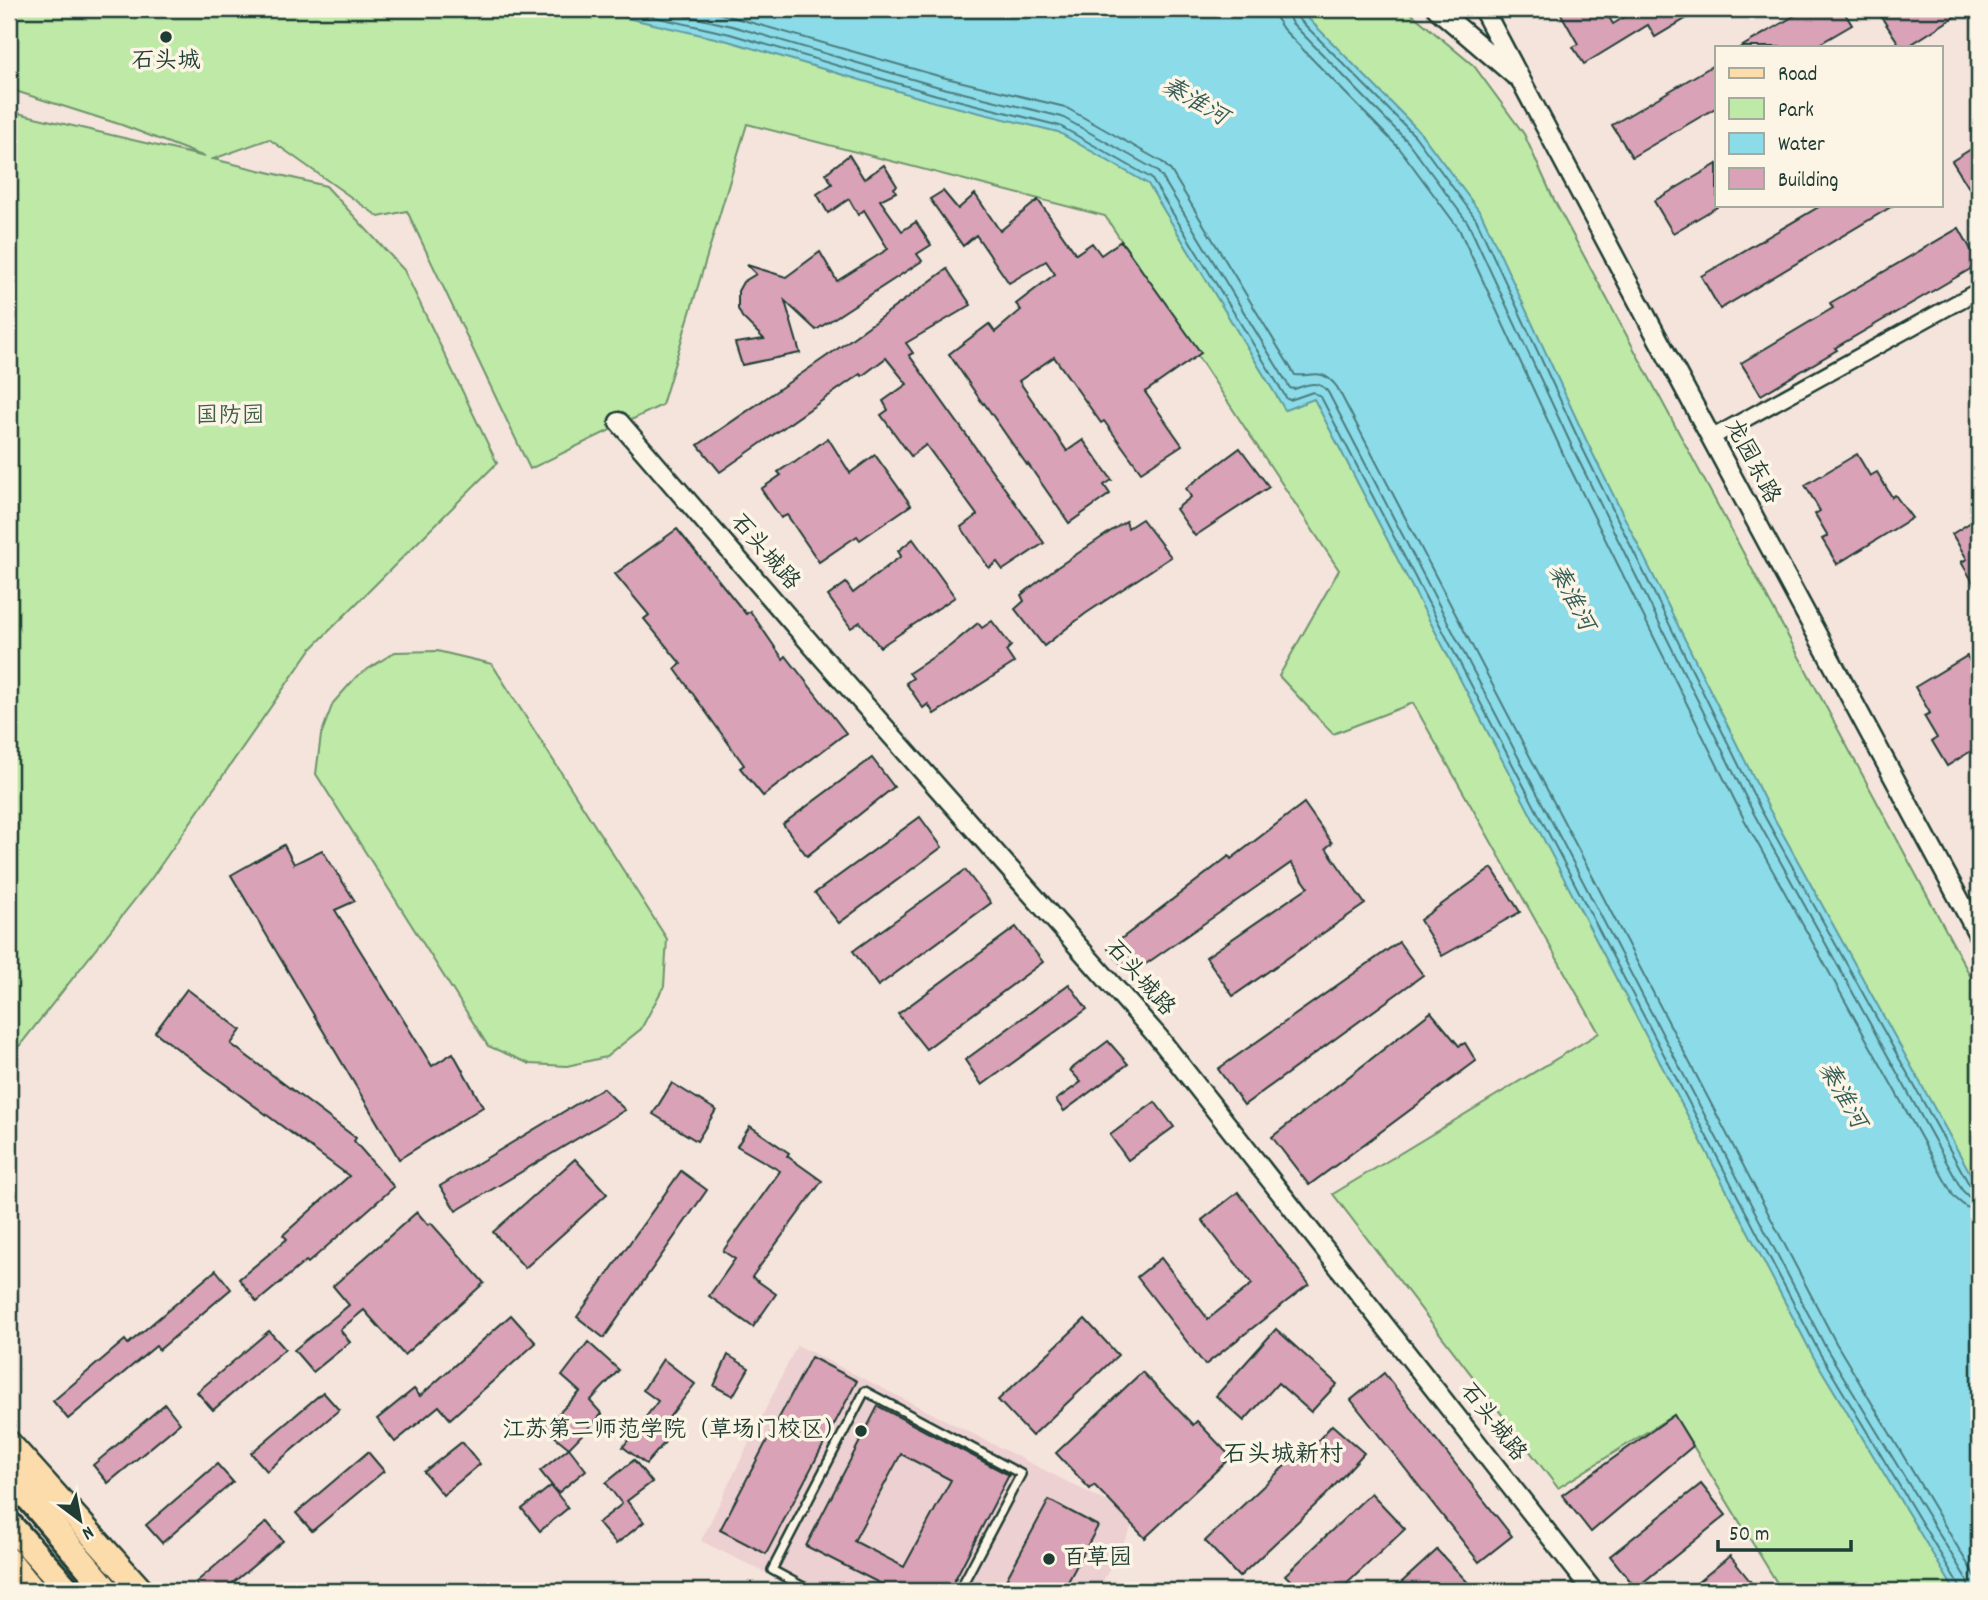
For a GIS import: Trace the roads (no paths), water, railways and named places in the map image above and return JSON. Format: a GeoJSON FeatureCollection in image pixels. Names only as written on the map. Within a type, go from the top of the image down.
{"type":"FeatureCollection","features":[{"type":"Feature","properties":{"kind":"highway"},"geometry":{"type":"LineString","coordinates":[[9,1475],[108,1591]]}},
{"type":"Feature","properties":{"kind":"highway"},"geometry":{"type":"LineString","coordinates":[[9,1524],[69,1591]]}},
{"type":"Feature","properties":{"kind":"main road"},"geometry":{"type":"LineString","coordinates":[[9,1443],[142,1591]]}},
{"type":"Feature","properties":{"kind":"main road"},"geometry":{"type":"LineString","coordinates":[[9,1560],[34,1591]]}},
{"type":"Feature","properties":{"kind":"street"},"geometry":{"type":"LineString","coordinates":[[1437,9],[1522,81]]}},
{"type":"Feature","properties":{"kind":"street","name":"龙园东路"},"geometry":{"type":"LineString","coordinates":[[1483,9],[1979,936]]}},
{"type":"Feature","properties":{"kind":"street"},"geometry":{"type":"LineString","coordinates":[[1711,438],[1974,293],[1979,293]]}},
{"type":"Feature","properties":{"kind":"street","name":"石头城路"},"geometry":{"type":"LineString","coordinates":[[619,422],[1159,1038],[1593,1591]]}},
{"type":"Feature","properties":{"kind":"lane"},"geometry":{"type":"LineString","coordinates":[[811,1591],[772,1570],[865,1391],[1021,1474],[959,1591]]}},
{"type":"Feature","properties":{"kind":"water","name":"秦淮河"},"geometry":{"type":"Polygon","coordinates":[[[587,9],[1299,9],[1420,132],[1482,215],[1589,446],[1768,807],[1979,1189],[1979,1591],[1955,1591],[1813,1356],[1314,399],[1285,410],[1148,184],[1058,132],[935,102],[728,41],[587,9]]]}},
{"type":"Feature","properties":{"kind":"place","name":"石头城"},"geometry":{"type":"Point","coordinates":[166,37]}},
{"type":"Feature","properties":{"kind":"place","name":"江苏第二师范学院（草场门校区）"},"geometry":{"type":"Point","coordinates":[861,1431]}},
{"type":"Feature","properties":{"kind":"place","name":"百草园"},"geometry":{"type":"Point","coordinates":[1049,1559]}},
{"type":"Feature","properties":{"kind":"district","name":"石头城新村"},"geometry":{"type":"Point","coordinates":[1283,1456]}},
{"type":"Feature","properties":{"kind":"park label","name":"国防园"},"geometry":{"type":"Point","coordinates":[230,417]}}]}
